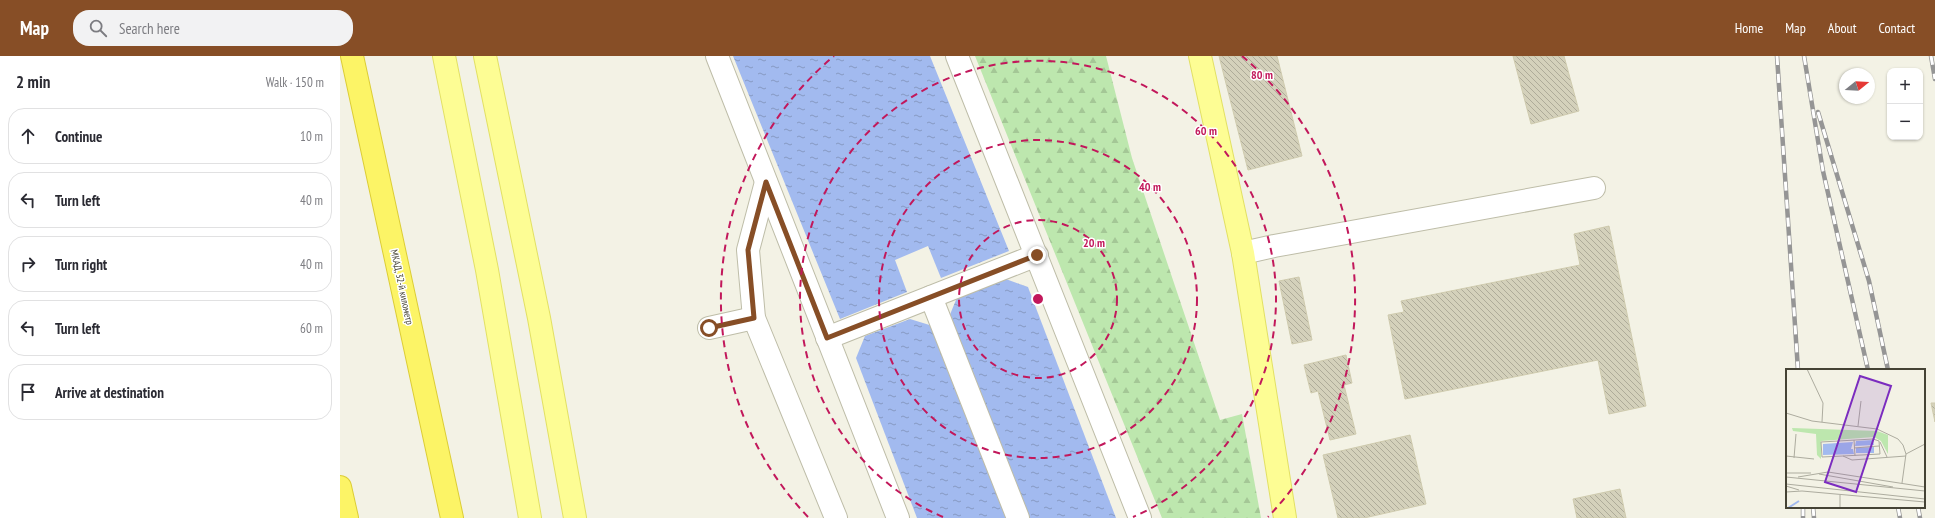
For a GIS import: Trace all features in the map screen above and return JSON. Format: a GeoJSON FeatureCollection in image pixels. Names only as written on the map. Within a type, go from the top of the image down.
{"type":"FeatureCollection","features":[{"type":"Feature","properties":{"kind":"highway","name":"МКАД, 32-й километр"},"geometry":{"type":"LineString","coordinates":[[352,56],[452,518]]}},
{"type":"Feature","properties":{"kind":"highway"},"geometry":{"type":"LineString","coordinates":[[340,487],[347,518]]}},
{"type":"Feature","properties":{"kind":"main road"},"geometry":{"type":"LineString","coordinates":[[444,56],[488,270],[530,518]]}},
{"type":"Feature","properties":{"kind":"main road"},"geometry":{"type":"LineString","coordinates":[[485,56],[539,318],[575,518]]}},
{"type":"Feature","properties":{"kind":"main road"},"geometry":{"type":"LineString","coordinates":[[1200,56],[1243,253],[1285,518]]}},
{"type":"Feature","properties":{"kind":"lane"},"geometry":{"type":"LineString","coordinates":[[717,56],[898,518]]}},
{"type":"Feature","properties":{"kind":"lane"},"geometry":{"type":"LineString","coordinates":[[957,56],[1140,518]]}},
{"type":"Feature","properties":{"kind":"lane"},"geometry":{"type":"LineString","coordinates":[[766,182],[748,250],[754,318],[836,518]]}},
{"type":"Feature","properties":{"kind":"lane"},"geometry":{"type":"LineString","coordinates":[[1243,253],[1274,246],[1594,188]]}},
{"type":"Feature","properties":{"kind":"lane"},"geometry":{"type":"LineString","coordinates":[[827,338],[1037,255]]}},
{"type":"Feature","properties":{"kind":"lane"},"geometry":{"type":"LineString","coordinates":[[931,297],[1018,518]]}},
{"type":"Feature","properties":{"kind":"lane"},"geometry":{"type":"LineString","coordinates":[[709,328],[754,318]]}},
{"type":"Feature","properties":{"kind":"green space"},"geometry":{"type":"Polygon","coordinates":[[[975,56],[1106,56],[1132,158],[1220,420],[1242,414],[1261,518],[1162,518],[975,56]]]}},
{"type":"Feature","properties":{"kind":"water"},"geometry":{"type":"Polygon","coordinates":[[[733,56],[930,56],[1009,251],[941,278],[928,246],[895,260],[907,292],[840,319],[733,56]]]}},
{"type":"Feature","properties":{"kind":"water"},"geometry":{"type":"Polygon","coordinates":[[[1003,278],[1028,287],[1116,518],[1026,518],[949,317],[958,295],[1003,278]]]}},
{"type":"Feature","properties":{"kind":"water"},"geometry":{"type":"Polygon","coordinates":[[[910,319],[936,327],[1009,518],[917,518],[856,358],[865,336],[910,319]]]}},
{"type":"Feature","properties":{"kind":"building"},"geometry":{"type":"Polygon","coordinates":[[[1219,56],[1277,56],[1302,156],[1248,170],[1219,56]]]}},
{"type":"Feature","properties":{"kind":"building"},"geometry":{"type":"Polygon","coordinates":[[[1513,56],[1564,56],[1579,111],[1531,124],[1513,56]]]}},
{"type":"Feature","properties":{"kind":"building"},"geometry":{"type":"Polygon","coordinates":[[[1609,226],[1646,406],[1609,414],[1598,360],[1405,399],[1388,315],[1404,312],[1401,301],[1580,265],[1574,234],[1609,226]]]}},
{"type":"Feature","properties":{"kind":"building"},"geometry":{"type":"Polygon","coordinates":[[[1299,277],[1312,340],[1292,344],[1279,281],[1299,277]]]}},
{"type":"Feature","properties":{"kind":"building"},"geometry":{"type":"Polygon","coordinates":[[[1346,355],[1352,383],[1344,385],[1356,434],[1330,440],[1318,391],[1311,393],[1304,365],[1346,355]]]}},
{"type":"Feature","properties":{"kind":"building"},"geometry":{"type":"Polygon","coordinates":[[[1931,403],[1935,403],[1935,422],[1931,403]]]}},
{"type":"Feature","properties":{"kind":"building"},"geometry":{"type":"Polygon","coordinates":[[[1410,435],[1426,504],[1364,518],[1338,518],[1323,455],[1410,435]]]}},
{"type":"Feature","properties":{"kind":"building"},"geometry":{"type":"Polygon","coordinates":[[[1620,489],[1626,518],[1577,518],[1573,499],[1620,489]]]}},
{"type":"Feature","properties":{"kind":"railway"},"geometry":{"type":"LineString","coordinates":[[1777,56],[1798,369]]}},
{"type":"Feature","properties":{"kind":"railway"},"geometry":{"type":"LineString","coordinates":[[1804,56],[1823,171],[1868,369]]}},
{"type":"Feature","properties":{"kind":"railway"},"geometry":{"type":"LineString","coordinates":[[1931,56],[1935,79]]}},
{"type":"Feature","properties":{"kind":"railway"},"geometry":{"type":"LineString","coordinates":[[1818,112],[1869,281],[1888,369]]}},
{"type":"Feature","properties":{"kind":"railway"},"geometry":{"type":"LineString","coordinates":[[1803,508],[1803,518]]}},
{"type":"Feature","properties":{"kind":"railway"},"geometry":{"type":"LineString","coordinates":[[1813,508],[1814,518]]}},
{"type":"Feature","properties":{"kind":"railway"},"geometry":{"type":"LineString","coordinates":[[1898,508],[1900,518]]}},
{"type":"Feature","properties":{"kind":"railway"},"geometry":{"type":"LineString","coordinates":[[1918,508],[1920,518]]}},
{"type":"Feature","properties":{"kind":"route"},"geometry":{"type":"LineString","coordinates":[[709,328],[754,318],[748,250],[766,182],[827,338],[1037,255]]}}]}
